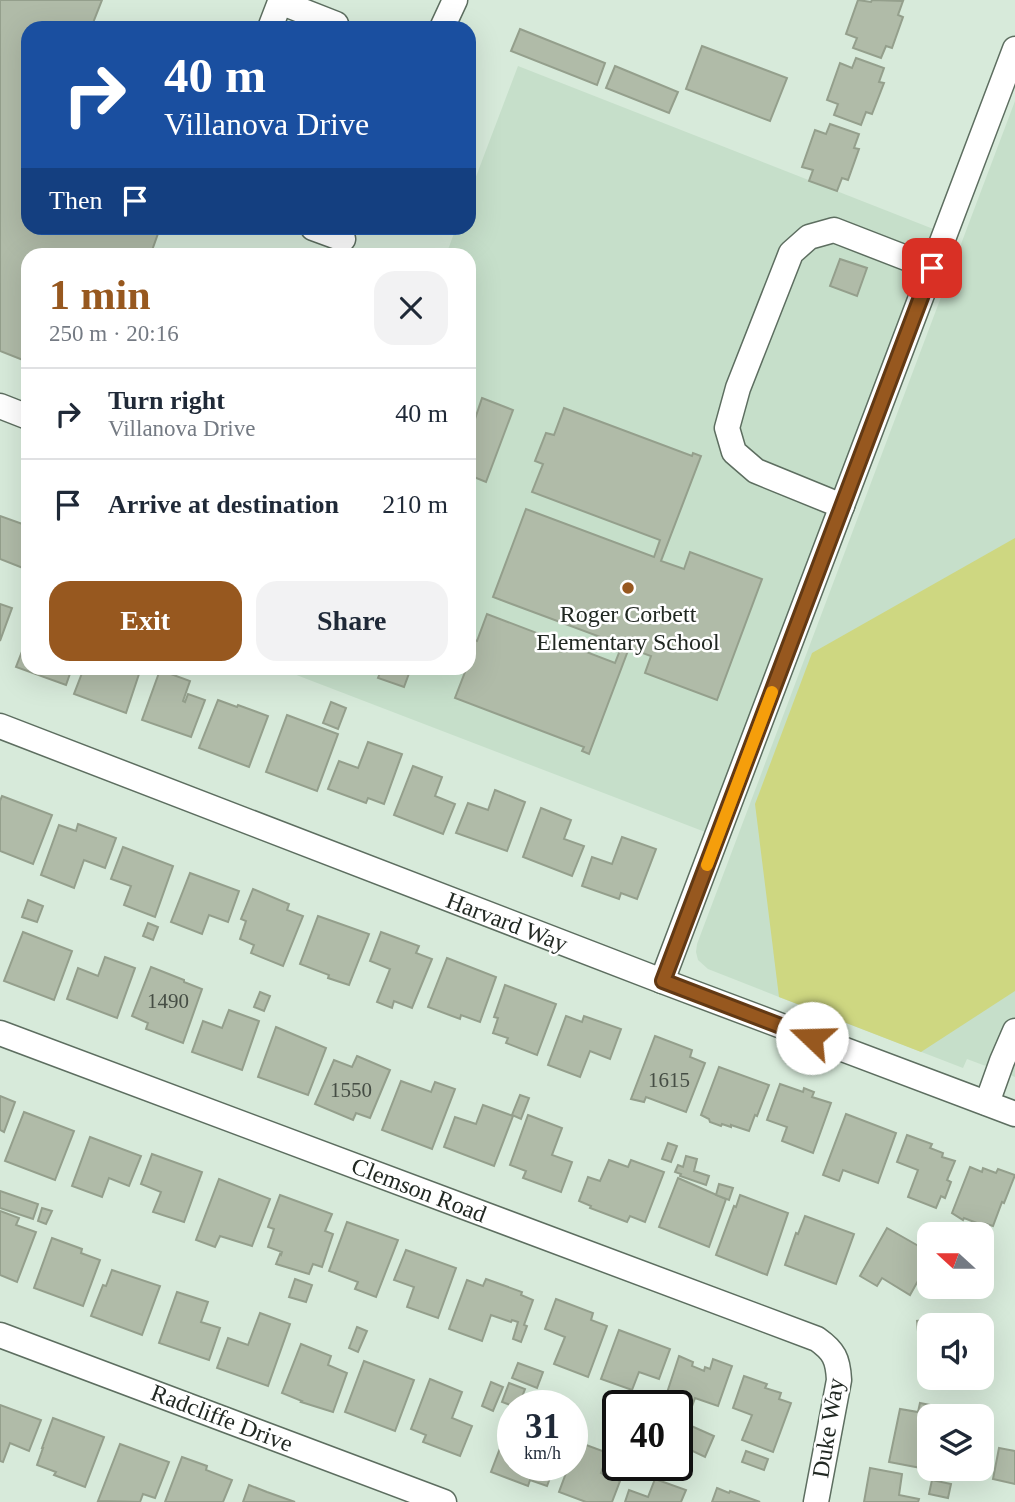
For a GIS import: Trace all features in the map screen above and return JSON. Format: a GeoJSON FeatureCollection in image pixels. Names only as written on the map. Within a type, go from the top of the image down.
{"type":"FeatureCollection","features":[{"type":"Feature","properties":{"kind":"street"},"geometry":{"type":"LineString","coordinates":[[445,21],[455,0]]}},
{"type":"Feature","properties":{"kind":"street"},"geometry":{"type":"LineString","coordinates":[[273,21],[280,1],[329,21]]}},
{"type":"Feature","properties":{"kind":"street"},"geometry":{"type":"LineString","coordinates":[[663,981],[1015,50]]}},
{"type":"Feature","properties":{"kind":"street"},"geometry":{"type":"LineString","coordinates":[[842,506],[756,471],[734,452],[727,429],[738,388],[791,253],[809,237],[834,230],[932,268]]}},
{"type":"Feature","properties":{"kind":"street"},"geometry":{"type":"LineString","coordinates":[[0,406],[21,414]]}},
{"type":"Feature","properties":{"kind":"street","name":"Harvard Way"},"geometry":{"type":"LineString","coordinates":[[0,726],[1015,1114]]}},
{"type":"Feature","properties":{"kind":"street"},"geometry":{"type":"LineString","coordinates":[[987,1103],[1015,1031]]}},
{"type":"Feature","properties":{"kind":"street","name":"Clemson Road"},"geometry":{"type":"LineString","coordinates":[[0,1033],[817,1339],[834,1354]]}},
{"type":"Feature","properties":{"kind":"street","name":"Radcliffe Drive"},"geometry":{"type":"LineString","coordinates":[[0,1335],[444,1502]]}},
{"type":"Feature","properties":{"kind":"street","name":"Duke Way"},"geometry":{"type":"LineString","coordinates":[[816,1502],[837,1392],[838,1372],[834,1354]]}},
{"type":"Feature","properties":{"kind":"shaded area"},"geometry":{"type":"Polygon","coordinates":[[[518,66],[941,232],[713,835],[296,675],[476,675],[476,248],[449,248],[453,235],[476,235],[476,177],[518,66]]]}},
{"type":"Feature","properties":{"kind":"shaded area"},"geometry":{"type":"Polygon","coordinates":[[[1015,101],[1015,1077],[967,1059],[963,1068],[779,997],[708,969],[698,960],[696,952],[1015,101]]]}},
{"type":"Feature","properties":{"kind":"green space"},"geometry":{"type":"Polygon","coordinates":[[[1015,538],[1015,991],[921,1052],[779,997],[755,804],[812,653],[1015,538]]]}},
{"type":"Feature","properties":{"kind":"building"},"geometry":{"type":"Polygon","coordinates":[[[0,0],[102,0],[94,21],[21,21],[21,235],[158,235],[153,248],[21,248],[21,359],[0,351],[0,0]]]}},
{"type":"Feature","properties":{"kind":"building"},"geometry":{"type":"Polygon","coordinates":[[[858,0],[903,1],[898,15],[903,17],[892,48],[886,46],[881,58],[853,48],[857,38],[846,34],[858,0]]]}},
{"type":"Feature","properties":{"kind":"building"},"geometry":{"type":"Polygon","coordinates":[[[520,29],[605,63],[597,85],[511,51],[520,29]]]}},
{"type":"Feature","properties":{"kind":"building"},"geometry":{"type":"Polygon","coordinates":[[[702,46],[787,78],[770,121],[686,89],[702,46]]]}},
{"type":"Feature","properties":{"kind":"building"},"geometry":{"type":"Polygon","coordinates":[[[856,58],[884,68],[879,82],[884,83],[872,114],[866,112],[861,125],[834,115],[838,104],[827,100],[840,63],[852,68],[856,58]]]}},
{"type":"Feature","properties":{"kind":"building"},"geometry":{"type":"Polygon","coordinates":[[[615,66],[678,92],[669,113],[606,88],[615,66]]]}},
{"type":"Feature","properties":{"kind":"building"},"geometry":{"type":"Polygon","coordinates":[[[830,124],[859,134],[854,148],[859,149],[848,180],[842,178],[837,191],[809,181],[813,170],[802,167],[815,130],[826,134],[830,124]]]}},
{"type":"Feature","properties":{"kind":"building"},"geometry":{"type":"Polygon","coordinates":[[[840,259],[867,268],[857,296],[830,286],[840,259]]]}},
{"type":"Feature","properties":{"kind":"building"},"geometry":{"type":"Polygon","coordinates":[[[482,398],[513,410],[486,482],[476,478],[476,416],[482,398]]]}},
{"type":"Feature","properties":{"kind":"building","name":"Roger Corbett Elementary School"},"geometry":{"type":"Polygon","coordinates":[[[564,408],[692,456],[693,453],[701,456],[661,561],[684,569],[690,552],[762,579],[717,700],[645,673],[651,656],[629,648],[589,754],[582,751],[584,747],[455,698],[464,675],[476,675],[476,641],[487,614],[615,663],[622,645],[493,597],[526,509],[654,557],[660,540],[532,492],[543,464],[535,461],[546,433],[554,435],[564,408]]]}},
{"type":"Feature","properties":{"kind":"building"},"geometry":{"type":"Polygon","coordinates":[[[0,516],[21,524],[21,567],[0,559],[0,516]]]}},
{"type":"Feature","properties":{"kind":"building"},"geometry":{"type":"Polygon","coordinates":[[[0,604],[12,608],[0,641],[0,604]]]}},
{"type":"Feature","properties":{"kind":"building"},"geometry":{"type":"Polygon","coordinates":[[[21,654],[21,669],[16,667],[21,654]]]}},
{"type":"Feature","properties":{"kind":"building"},"geometry":{"type":"Polygon","coordinates":[[[38,675],[70,675],[66,685],[38,675]]]}},
{"type":"Feature","properties":{"kind":"building"},"geometry":{"type":"Polygon","coordinates":[[[81,675],[139,675],[126,713],[74,694],[81,675]]]}},
{"type":"Feature","properties":{"kind":"building"},"geometry":{"type":"Polygon","coordinates":[[[158,675],[174,675],[190,681],[183,701],[185,702],[188,694],[205,700],[191,737],[142,720],[158,675]]]}},
{"type":"Feature","properties":{"kind":"building"},"geometry":{"type":"Polygon","coordinates":[[[379,675],[408,675],[404,687],[378,678],[379,675]]]}},
{"type":"Feature","properties":{"kind":"building"},"geometry":{"type":"Polygon","coordinates":[[[218,700],[268,716],[249,767],[199,748],[218,700]]]}},
{"type":"Feature","properties":{"kind":"building"},"geometry":{"type":"Polygon","coordinates":[[[331,702],[346,708],[338,729],[323,723],[331,702]]]}},
{"type":"Feature","properties":{"kind":"building"},"geometry":{"type":"Polygon","coordinates":[[[287,715],[338,734],[317,791],[266,772],[287,715]]]}},
{"type":"Feature","properties":{"kind":"building"},"geometry":{"type":"Polygon","coordinates":[[[368,742],[402,754],[384,804],[368,798],[366,803],[328,789],[339,761],[358,768],[368,742]]]}},
{"type":"Feature","properties":{"kind":"building"},"geometry":{"type":"Polygon","coordinates":[[[413,766],[442,777],[435,796],[455,804],[443,834],[394,815],[413,766]]]}},
{"type":"Feature","properties":{"kind":"building"},"geometry":{"type":"Polygon","coordinates":[[[495,790],[525,802],[507,851],[456,833],[468,803],[488,810],[495,790]]]}},
{"type":"Feature","properties":{"kind":"building"},"geometry":{"type":"Polygon","coordinates":[[[2,796],[52,815],[33,864],[0,851],[2,796]]]}},
{"type":"Feature","properties":{"kind":"building"},"geometry":{"type":"Polygon","coordinates":[[[541,808],[571,820],[564,839],[584,846],[572,876],[523,857],[541,808]]]}},
{"type":"Feature","properties":{"kind":"building"},"geometry":{"type":"Polygon","coordinates":[[[78,824],[116,838],[105,868],[84,860],[74,888],[41,875],[59,825],[76,831],[78,824]]]}},
{"type":"Feature","properties":{"kind":"building"},"geometry":{"type":"Polygon","coordinates":[[[622,837],[656,849],[637,899],[621,893],[619,899],[582,886],[592,857],[612,864],[622,837]]]}},
{"type":"Feature","properties":{"kind":"building"},"geometry":{"type":"Polygon","coordinates":[[[123,847],[173,866],[155,917],[124,905],[131,886],[111,879],[123,847]]]}},
{"type":"Feature","properties":{"kind":"building"},"geometry":{"type":"Polygon","coordinates":[[[190,873],[239,891],[228,922],[209,915],[202,934],[171,922],[190,873]]]}},
{"type":"Feature","properties":{"kind":"building"},"geometry":{"type":"Polygon","coordinates":[[[253,889],[289,904],[287,910],[303,916],[283,966],[251,953],[254,945],[240,939],[246,921],[241,919],[253,889]]]}},
{"type":"Feature","properties":{"kind":"building"},"geometry":{"type":"Polygon","coordinates":[[[28,900],[43,906],[37,922],[22,917],[28,900]]]}},
{"type":"Feature","properties":{"kind":"building"},"geometry":{"type":"Polygon","coordinates":[[[318,916],[369,934],[349,985],[300,964],[318,916]]]}},
{"type":"Feature","properties":{"kind":"building"},"geometry":{"type":"Polygon","coordinates":[[[148,923],[158,927],[153,940],[143,936],[148,923]]]}},
{"type":"Feature","properties":{"kind":"building"},"geometry":{"type":"Polygon","coordinates":[[[23,932],[72,951],[54,1000],[4,981],[23,932]]]}},
{"type":"Feature","properties":{"kind":"building"},"geometry":{"type":"Polygon","coordinates":[[[381,932],[419,946],[416,953],[432,959],[412,1008],[394,1001],[392,1008],[377,1002],[390,969],[370,961],[381,932]]]}},
{"type":"Feature","properties":{"kind":"building"},"geometry":{"type":"Polygon","coordinates":[[[105,957],[135,968],[117,1018],[67,999],[78,968],[98,976],[105,957]]]}},
{"type":"Feature","properties":{"kind":"building"},"geometry":{"type":"Polygon","coordinates":[[[447,958],[496,977],[480,1022],[461,1015],[460,1019],[428,1007],[447,958]]]}},
{"type":"Feature","properties":{"kind":"building"},"geometry":{"type":"Polygon","coordinates":[[[151,967],[202,989],[183,1043],[146,1029],[148,1023],[132,1016],[151,967]]]}},
{"type":"Feature","properties":{"kind":"building"},"geometry":{"type":"Polygon","coordinates":[[[505,985],[556,1004],[537,1055],[506,1043],[508,1038],[493,1033],[498,1018],[494,1017],[505,985]]]}},
{"type":"Feature","properties":{"kind":"building"},"geometry":{"type":"Polygon","coordinates":[[[260,992],[270,996],[264,1011],[254,1007],[260,992]]]}},
{"type":"Feature","properties":{"kind":"building"},"geometry":{"type":"Polygon","coordinates":[[[229,1010],[259,1021],[242,1070],[192,1052],[203,1021],[222,1028],[229,1010]]]}},
{"type":"Feature","properties":{"kind":"building"},"geometry":{"type":"Polygon","coordinates":[[[566,1016],[582,1022],[584,1016],[621,1029],[610,1059],[590,1051],[580,1077],[548,1065],[566,1016]]]}},
{"type":"Feature","properties":{"kind":"building"},"geometry":{"type":"Polygon","coordinates":[[[276,1027],[326,1048],[308,1095],[258,1077],[276,1027]]]}},
{"type":"Feature","properties":{"kind":"building"},"geometry":{"type":"Polygon","coordinates":[[[655,1036],[692,1050],[690,1057],[705,1063],[686,1112],[646,1097],[644,1102],[631,1099],[655,1036]]]}},
{"type":"Feature","properties":{"kind":"building"},"geometry":{"type":"Polygon","coordinates":[[[357,1056],[390,1070],[370,1118],[356,1113],[353,1120],[315,1104],[334,1060],[352,1067],[357,1056]]]}},
{"type":"Feature","properties":{"kind":"building"},"geometry":{"type":"Polygon","coordinates":[[[719,1067],[769,1085],[749,1131],[731,1125],[721,1126],[701,1115],[719,1067]]]}},
{"type":"Feature","properties":{"kind":"building"},"geometry":{"type":"Polygon","coordinates":[[[401,1081],[431,1092],[435,1082],[455,1089],[432,1149],[382,1130],[401,1081]]]}},
{"type":"Feature","properties":{"kind":"building"},"geometry":{"type":"Polygon","coordinates":[[[780,1084],[803,1092],[804,1088],[814,1092],[812,1097],[831,1103],[813,1153],[782,1141],[787,1127],[767,1120],[780,1084]]]}},
{"type":"Feature","properties":{"kind":"building"},"geometry":{"type":"Polygon","coordinates":[[[520,1095],[529,1098],[521,1119],[512,1115],[520,1095]]]}},
{"type":"Feature","properties":{"kind":"building"},"geometry":{"type":"Polygon","coordinates":[[[0,1096],[15,1102],[4,1132],[0,1130],[0,1096]]]}},
{"type":"Feature","properties":{"kind":"building"},"geometry":{"type":"Polygon","coordinates":[[[483,1105],[513,1116],[494,1166],[444,1147],[455,1117],[476,1124],[483,1105]]]}},
{"type":"Feature","properties":{"kind":"building"},"geometry":{"type":"Polygon","coordinates":[[[24,1112],[74,1131],[55,1180],[5,1161],[24,1112]]]}},
{"type":"Feature","properties":{"kind":"building"},"geometry":{"type":"Polygon","coordinates":[[[846,1114],[896,1133],[878,1183],[843,1170],[839,1181],[823,1175],[846,1114]]]}},
{"type":"Feature","properties":{"kind":"building"},"geometry":{"type":"Polygon","coordinates":[[[528,1115],[562,1128],[552,1155],[572,1162],[561,1192],[523,1178],[526,1171],[510,1165],[528,1115]]]}},
{"type":"Feature","properties":{"kind":"building"},"geometry":{"type":"Polygon","coordinates":[[[907,1135],[932,1144],[930,1148],[943,1153],[942,1157],[955,1161],[947,1180],[951,1182],[945,1198],[941,1196],[936,1208],[908,1197],[918,1170],[897,1162],[907,1135]]]}},
{"type":"Feature","properties":{"kind":"building"},"geometry":{"type":"Polygon","coordinates":[[[90,1137],[141,1156],[129,1186],[109,1178],[102,1197],[72,1186],[90,1137]]]}},
{"type":"Feature","properties":{"kind":"building"},"geometry":{"type":"Polygon","coordinates":[[[668,1143],[677,1146],[671,1162],[662,1159],[668,1143]]]}},
{"type":"Feature","properties":{"kind":"building"},"geometry":{"type":"Polygon","coordinates":[[[152,1154],[202,1172],[184,1222],[153,1212],[161,1192],[141,1184],[152,1154]]]}},
{"type":"Feature","properties":{"kind":"building"},"geometry":{"type":"Polygon","coordinates":[[[686,1156],[697,1159],[694,1171],[709,1176],[706,1185],[675,1172],[678,1165],[683,1167],[686,1156]]]}},
{"type":"Feature","properties":{"kind":"building"},"geometry":{"type":"Polygon","coordinates":[[[609,1160],[628,1167],[631,1160],[664,1172],[645,1222],[630,1216],[627,1222],[579,1201],[588,1177],[600,1181],[609,1160]]]}},
{"type":"Feature","properties":{"kind":"building"},"geometry":{"type":"Polygon","coordinates":[[[970,1167],[982,1172],[983,1168],[996,1173],[998,1169],[1015,1175],[994,1223],[963,1220],[952,1213],[970,1167]]]}},
{"type":"Feature","properties":{"kind":"building"},"geometry":{"type":"Polygon","coordinates":[[[678,1178],[726,1199],[709,1247],[659,1227],[678,1178]]]}},
{"type":"Feature","properties":{"kind":"building"},"geometry":{"type":"Polygon","coordinates":[[[219,1179],[270,1199],[252,1246],[220,1236],[215,1247],[196,1240],[219,1179]]]}},
{"type":"Feature","properties":{"kind":"building"},"geometry":{"type":"Polygon","coordinates":[[[719,1184],[733,1188],[729,1200],[716,1195],[719,1184]]]}},
{"type":"Feature","properties":{"kind":"building"},"geometry":{"type":"Polygon","coordinates":[[[0,1191],[38,1204],[33,1219],[0,1208],[0,1191]]]}},
{"type":"Feature","properties":{"kind":"building"},"geometry":{"type":"Polygon","coordinates":[[[280,1195],[332,1214],[325,1231],[333,1234],[322,1267],[313,1264],[309,1274],[276,1264],[282,1252],[268,1247],[274,1229],[268,1227],[280,1195]]]}},
{"type":"Feature","properties":{"kind":"building"},"geometry":{"type":"Polygon","coordinates":[[[740,1195],[788,1213],[767,1275],[716,1255],[740,1195]]]}},
{"type":"Feature","properties":{"kind":"building"},"geometry":{"type":"Polygon","coordinates":[[[42,1208],[52,1211],[46,1224],[38,1221],[42,1208]]]}},
{"type":"Feature","properties":{"kind":"building"},"geometry":{"type":"Polygon","coordinates":[[[0,1211],[19,1218],[16,1225],[36,1232],[17,1282],[0,1275],[0,1211]]]}},
{"type":"Feature","properties":{"kind":"building"},"geometry":{"type":"Polygon","coordinates":[[[805,1216],[854,1234],[836,1284],[785,1265],[805,1216]]]}},
{"type":"Feature","properties":{"kind":"building"},"geometry":{"type":"Polygon","coordinates":[[[347,1222],[398,1240],[376,1297],[355,1289],[358,1282],[329,1271],[347,1222]]]}},
{"type":"Feature","properties":{"kind":"building"},"geometry":{"type":"Polygon","coordinates":[[[887,1228],[917,1245],[917,1283],[910,1295],[882,1278],[877,1286],[860,1276],[887,1228]]]}},
{"type":"Feature","properties":{"kind":"building"},"geometry":{"type":"Polygon","coordinates":[[[52,1238],[82,1249],[81,1253],[100,1260],[83,1306],[34,1288],[52,1238]]]}},
{"type":"Feature","properties":{"kind":"building"},"geometry":{"type":"Polygon","coordinates":[[[406,1250],[456,1268],[438,1318],[407,1307],[414,1287],[394,1280],[406,1250]]]}},
{"type":"Feature","properties":{"kind":"building"},"geometry":{"type":"Polygon","coordinates":[[[112,1270],[160,1286],[142,1335],[91,1316],[112,1270]]]}},
{"type":"Feature","properties":{"kind":"building"},"geometry":{"type":"Polygon","coordinates":[[[295,1279],[312,1285],[306,1302],[289,1297],[295,1279]]]}},
{"type":"Feature","properties":{"kind":"building"},"geometry":{"type":"Polygon","coordinates":[[[486,1279],[522,1292],[521,1295],[533,1300],[521,1342],[513,1339],[518,1322],[491,1315],[482,1341],[449,1329],[467,1280],[483,1286],[486,1279]]]}},
{"type":"Feature","properties":{"kind":"building"},"geometry":{"type":"Polygon","coordinates":[[[177,1292],[208,1302],[201,1322],[220,1328],[209,1360],[159,1343],[177,1292]]]}},
{"type":"Feature","properties":{"kind":"building"},"geometry":{"type":"Polygon","coordinates":[[[556,1299],[593,1313],[591,1320],[607,1326],[588,1377],[554,1364],[565,1337],[545,1329],[556,1299]]]}},
{"type":"Feature","properties":{"kind":"building"},"geometry":{"type":"Polygon","coordinates":[[[260,1313],[290,1324],[268,1386],[217,1368],[228,1338],[248,1345],[260,1313]]]}},
{"type":"Feature","properties":{"kind":"building"},"geometry":{"type":"Polygon","coordinates":[[[357,1327],[367,1331],[358,1352],[349,1348],[357,1327]]]}},
{"type":"Feature","properties":{"kind":"building"},"geometry":{"type":"Polygon","coordinates":[[[619,1330],[670,1349],[659,1379],[639,1372],[632,1390],[601,1379],[619,1330]]]}},
{"type":"Feature","properties":{"kind":"building"},"geometry":{"type":"Polygon","coordinates":[[[301,1344],[331,1356],[328,1365],[347,1373],[333,1412],[282,1393],[301,1344]]]}},
{"type":"Feature","properties":{"kind":"building"},"geometry":{"type":"Polygon","coordinates":[[[679,1356],[704,1371],[705,1367],[710,1369],[713,1359],[732,1366],[718,1406],[695,1398],[693,1404],[693,1390],[668,1390],[679,1356]]]}},
{"type":"Feature","properties":{"kind":"building"},"geometry":{"type":"Polygon","coordinates":[[[364,1361],[414,1380],[395,1431],[345,1412],[364,1361]]]}},
{"type":"Feature","properties":{"kind":"building"},"geometry":{"type":"Polygon","coordinates":[[[518,1363],[543,1372],[537,1388],[512,1378],[518,1363]]]}},
{"type":"Feature","properties":{"kind":"building"},"geometry":{"type":"Polygon","coordinates":[[[744,1376],[767,1384],[765,1388],[781,1393],[779,1399],[791,1403],[773,1452],[742,1440],[752,1415],[733,1408],[744,1376]]]}},
{"type":"Feature","properties":{"kind":"building"},"geometry":{"type":"Polygon","coordinates":[[[430,1379],[462,1392],[452,1418],[472,1426],[460,1456],[423,1442],[426,1435],[411,1429],[430,1379]]]}},
{"type":"Feature","properties":{"kind":"building"},"geometry":{"type":"Polygon","coordinates":[[[491,1382],[503,1387],[502,1390],[497,1390],[497,1401],[493,1411],[482,1406],[491,1382]]]}},
{"type":"Feature","properties":{"kind":"building"},"geometry":{"type":"Polygon","coordinates":[[[509,1383],[525,1389],[525,1390],[506,1390],[509,1383]]]}},
{"type":"Feature","properties":{"kind":"building"},"geometry":{"type":"Polygon","coordinates":[[[0,1405],[41,1420],[29,1451],[10,1443],[3,1462],[0,1461],[0,1405]]]}},
{"type":"Feature","properties":{"kind":"building"},"geometry":{"type":"Polygon","coordinates":[[[900,1409],[917,1412],[917,1467],[889,1462],[900,1409]]]}},
{"type":"Feature","properties":{"kind":"building"},"geometry":{"type":"Polygon","coordinates":[[[53,1418],[104,1437],[85,1487],[37,1465],[53,1418]]]}},
{"type":"Feature","properties":{"kind":"building"},"geometry":{"type":"Polygon","coordinates":[[[693,1427],[714,1436],[705,1457],[693,1451],[693,1427]]]}},
{"type":"Feature","properties":{"kind":"building"},"geometry":{"type":"Polygon","coordinates":[[[120,1444],[169,1462],[155,1498],[143,1494],[140,1502],[98,1501],[120,1444]]]}},
{"type":"Feature","properties":{"kind":"building"},"geometry":{"type":"Polygon","coordinates":[[[588,1446],[602,1451],[602,1481],[620,1481],[612,1502],[586,1502],[559,1492],[563,1481],[588,1481],[588,1446]]]}},
{"type":"Feature","properties":{"kind":"building"},"geometry":{"type":"Polygon","coordinates":[[[999,1448],[1015,1451],[1015,1484],[994,1479],[999,1448]]]}},
{"type":"Feature","properties":{"kind":"building"},"geometry":{"type":"Polygon","coordinates":[[[746,1451],[768,1459],[764,1470],[742,1462],[746,1451]]]}},
{"type":"Feature","properties":{"kind":"building"},"geometry":{"type":"Polygon","coordinates":[[[497,1456],[497,1474],[491,1472],[497,1456]]]}},
{"type":"Feature","properties":{"kind":"building"},"geometry":{"type":"Polygon","coordinates":[[[182,1457],[207,1466],[206,1470],[232,1480],[223,1502],[165,1502],[182,1457]]]}},
{"type":"Feature","properties":{"kind":"building"},"geometry":{"type":"Polygon","coordinates":[[[870,1468],[902,1474],[899,1495],[919,1499],[918,1502],[864,1502],[870,1468]]]}},
{"type":"Feature","properties":{"kind":"building"},"geometry":{"type":"Polygon","coordinates":[[[515,1481],[530,1481],[528,1486],[515,1481]]]}},
{"type":"Feature","properties":{"kind":"building"},"geometry":{"type":"Polygon","coordinates":[[[533,1481],[549,1481],[547,1486],[533,1481]]]}},
{"type":"Feature","properties":{"kind":"building"},"geometry":{"type":"Polygon","coordinates":[[[654,1481],[686,1490],[681,1502],[625,1502],[629,1490],[648,1497],[654,1481]]]}},
{"type":"Feature","properties":{"kind":"building"},"geometry":{"type":"Polygon","coordinates":[[[932,1481],[951,1484],[948,1498],[929,1494],[932,1481]]]}},
{"type":"Feature","properties":{"kind":"building"},"geometry":{"type":"Polygon","coordinates":[[[249,1485],[267,1492],[295,1502],[243,1502],[249,1485]]]}},
{"type":"Feature","properties":{"kind":"building"},"geometry":{"type":"Polygon","coordinates":[[[717,1488],[729,1493],[730,1491],[760,1502],[712,1502],[717,1488]]]}},
{"type":"Feature","properties":{"kind":"slow traffic"},"geometry":{"type":"LineString","coordinates":[[707,865],[772,692]]}},
{"type":"Feature","properties":{"kind":"place","name":"Roger Corbett Elementary School"},"geometry":{"type":"Point","coordinates":[628,588]}},
{"type":"Feature","properties":{"kind":"route"},"geometry":{"type":"LineString","coordinates":[[812,1038],[663,981],[932,268]]}}]}
